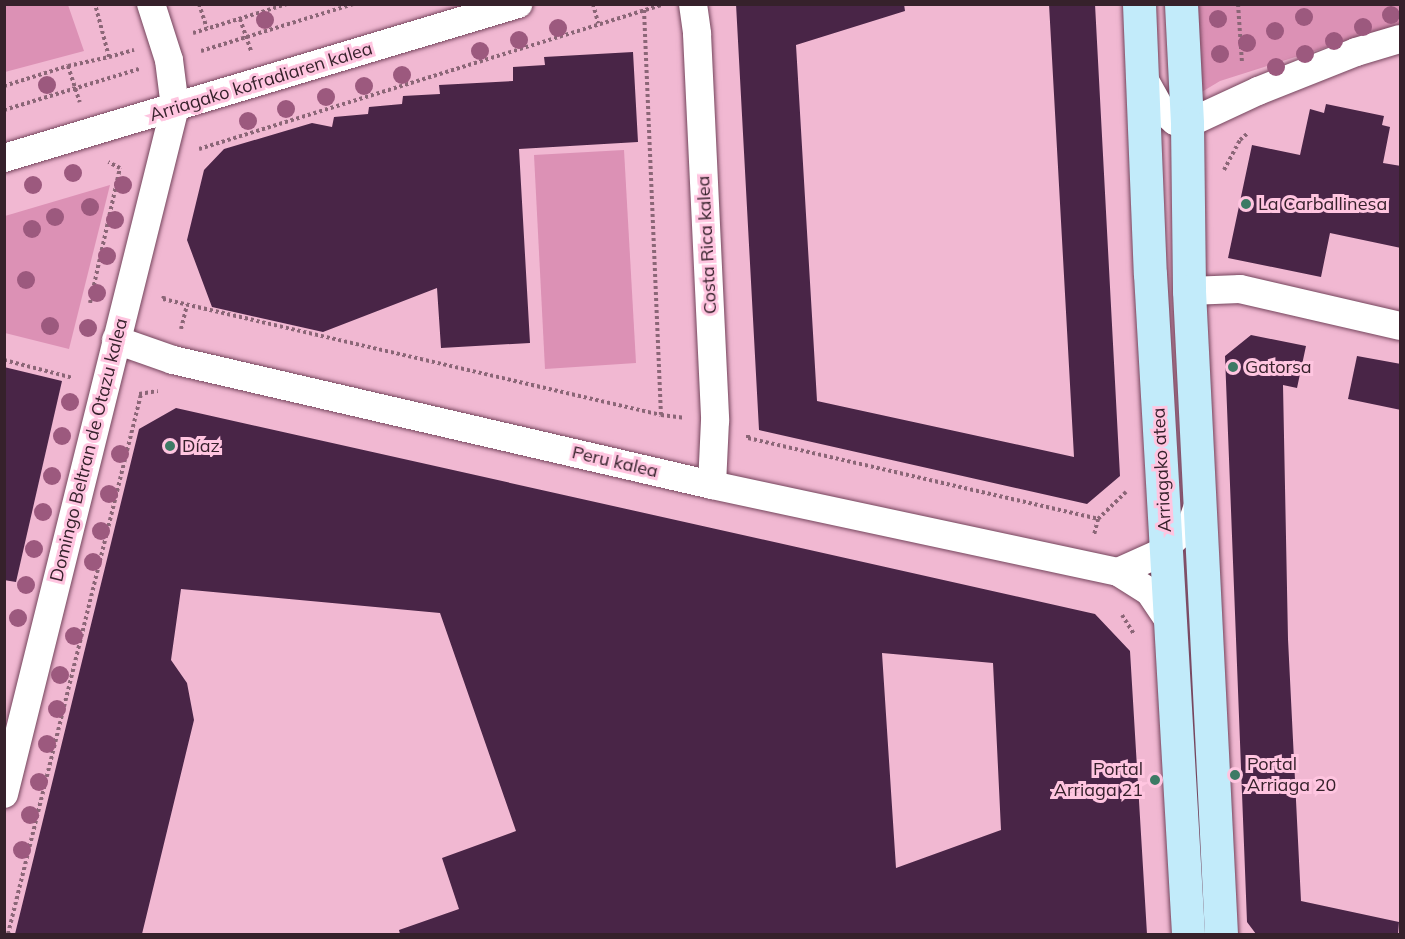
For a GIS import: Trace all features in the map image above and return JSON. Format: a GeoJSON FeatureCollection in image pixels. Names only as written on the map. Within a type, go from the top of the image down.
{"type":"FeatureCollection","features":[{"type":"Feature","properties":{"kind":"main road","name":"Arriagako atea"},"geometry":{"type":"LineString","coordinates":[[1139,4],[1144,79],[1150,274],[1188,934]]}},
{"type":"Feature","properties":{"kind":"main road","name":"Arriagako atea"},"geometry":{"type":"LineString","coordinates":[[1181,4],[1187,124],[1189,291],[1221,934]]}},
{"type":"Feature","properties":{"kind":"street"},"geometry":{"type":"LineString","coordinates":[[152,4],[169,60],[175,107]]}},
{"type":"Feature","properties":{"kind":"street","name":"Arriagako kofradiaren kalea"},"geometry":{"type":"LineString","coordinates":[[4,158],[518,4]]}},
{"type":"Feature","properties":{"kind":"street","name":"Costa Rica kalea"},"geometry":{"type":"LineString","coordinates":[[693,4],[715,421],[712,485]]}},
{"type":"Feature","properties":{"kind":"street"},"geometry":{"type":"LineString","coordinates":[[1144,79],[1160,108],[1174,122],[1187,124],[1258,91],[1356,52],[1401,39]]}},
{"type":"Feature","properties":{"kind":"street","name":"Domingo Beltran de Otazu kalea"},"geometry":{"type":"LineString","coordinates":[[4,794],[175,107]]}},
{"type":"Feature","properties":{"kind":"street"},"geometry":{"type":"LineString","coordinates":[[1189,291],[1240,289],[1401,326]]}},
{"type":"Feature","properties":{"kind":"street","name":"Peru kalea"},"geometry":{"type":"LineString","coordinates":[[116,340],[173,360],[712,485],[1118,572],[1149,591],[1171,624]]}},
{"type":"Feature","properties":{"kind":"street"},"geometry":{"type":"LineString","coordinates":[[1118,572],[1141,564],[1166,546],[1192,523],[1199,503]]}},
{"type":"Feature","properties":{"kind":"path"},"geometry":{"type":"LineString","coordinates":[[4,86],[68,66],[109,57],[95,4]]}},
{"type":"Feature","properties":{"kind":"path"},"geometry":{"type":"LineString","coordinates":[[199,4],[207,28],[287,4]]}},
{"type":"Feature","properties":{"kind":"path"},"geometry":{"type":"LineString","coordinates":[[593,4],[598,23]]}},
{"type":"Feature","properties":{"kind":"path"},"geometry":{"type":"LineString","coordinates":[[193,151],[662,4]]}},
{"type":"Feature","properties":{"kind":"path"},"geometry":{"type":"LineString","coordinates":[[644,10],[661,415]]}},
{"type":"Feature","properties":{"kind":"path"},"geometry":{"type":"LineString","coordinates":[[89,308],[120,168],[99,157]]}},
{"type":"Feature","properties":{"kind":"path"},"geometry":{"type":"LineString","coordinates":[[163,299],[661,415],[746,423],[748,438],[1098,519],[1087,567]]}},
{"type":"Feature","properties":{"kind":"path"},"geometry":{"type":"LineString","coordinates":[[4,360],[106,386]]}},
{"type":"Feature","properties":{"kind":"path"},"geometry":{"type":"LineString","coordinates":[[70,389],[76,366]]}},
{"type":"Feature","properties":{"kind":"path"},"geometry":{"type":"LineString","coordinates":[[8,934],[141,394]]}},
{"type":"Feature","properties":{"kind":"path"},"geometry":{"type":"LineString","coordinates":[[1117,606],[1135,636]]}},
{"type":"Feature","properties":{"kind":"shaded area"},"geometry":{"type":"Polygon","coordinates":[[[5,4],[68,5],[84,51],[5,72],[5,4]]]}},
{"type":"Feature","properties":{"kind":"shaded area"},"geometry":{"type":"Polygon","coordinates":[[[1189,5],[1400,5],[1400,29],[1327,47],[1220,81],[1195,96],[1189,5]]]}},
{"type":"Feature","properties":{"kind":"shaded area"},"geometry":{"type":"Polygon","coordinates":[[[624,150],[636,363],[545,369],[534,155],[624,150]]]}},
{"type":"Feature","properties":{"kind":"shaded area"},"geometry":{"type":"Polygon","coordinates":[[[110,185],[69,349],[5,333],[5,216],[110,185]]]}},
{"type":"Feature","properties":{"kind":"building"},"geometry":{"type":"Polygon","coordinates":[[[736,4],[904,4],[905,11],[796,45],[817,401],[1074,457],[1049,4],[1095,4],[1120,476],[1087,504],[759,430],[736,4]]]}},
{"type":"Feature","properties":{"kind":"building"},"geometry":{"type":"Polygon","coordinates":[[[633,52],[638,142],[519,149],[530,343],[441,348],[437,288],[323,332],[212,307],[187,240],[204,170],[224,149],[312,123],[332,127],[334,117],[368,114],[369,107],[402,104],[403,96],[440,94],[439,85],[513,81],[513,67],[545,65],[544,57],[633,52]]]}},
{"type":"Feature","properties":{"kind":"building"},"geometry":{"type":"Polygon","coordinates":[[[1326,104],[1384,116],[1382,125],[1390,127],[1383,163],[1401,166],[1401,248],[1330,233],[1321,277],[1228,258],[1252,145],[1300,155],[1310,109],[1324,113],[1326,104]]]}},
{"type":"Feature","properties":{"kind":"building"},"geometry":{"type":"Polygon","coordinates":[[[1251,335],[1306,346],[1297,388],[1283,385],[1288,639],[1301,901],[1399,922],[1398,934],[1256,934],[1247,922],[1225,356],[1251,335]]]}},
{"type":"Feature","properties":{"kind":"building"},"geometry":{"type":"Polygon","coordinates":[[[1357,356],[1401,364],[1401,410],[1348,399],[1357,356]]]}},
{"type":"Feature","properties":{"kind":"building"},"geometry":{"type":"Polygon","coordinates":[[[4,367],[62,381],[16,582],[4,580],[4,367]]]}},
{"type":"Feature","properties":{"kind":"building"},"geometry":{"type":"Polygon","coordinates":[[[176,408],[1095,614],[1130,651],[1147,934],[400,934],[399,930],[459,909],[442,858],[516,831],[440,613],[181,589],[171,660],[187,683],[194,720],[142,934],[15,934],[139,429],[176,408]],[[882,653],[896,868],[1001,830],[993,663],[882,653]]]}},
{"type":"Feature","properties":{"kind":"place","name":"La Carballinesa"},"geometry":{"type":"Point","coordinates":[1246,204]}},
{"type":"Feature","properties":{"kind":"place","name":"Gatorsa"},"geometry":{"type":"Point","coordinates":[1233,367]}},
{"type":"Feature","properties":{"kind":"place","name":"Díaz"},"geometry":{"type":"Point","coordinates":[170,446]}},
{"type":"Feature","properties":{"kind":"place","name":"Portal Arriaga 20"},"geometry":{"type":"Point","coordinates":[1235,775]}},
{"type":"Feature","properties":{"kind":"place","name":"Portal Arriaga 21"},"geometry":{"type":"Point","coordinates":[1155,780]}}]}
